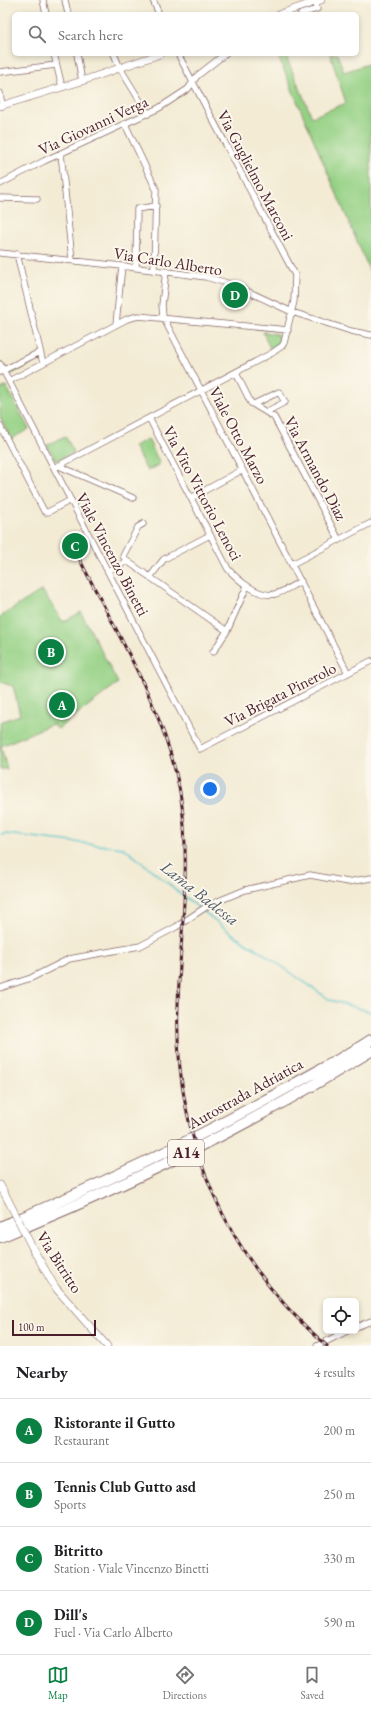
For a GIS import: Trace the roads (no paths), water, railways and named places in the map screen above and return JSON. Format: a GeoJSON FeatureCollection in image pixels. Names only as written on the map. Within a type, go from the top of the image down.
{"type":"FeatureCollection","features":[{"type":"Feature","properties":{"kind":"highway","name":"Autostrada Adriatica"},"geometry":{"type":"LineString","coordinates":[[0,1237],[115,1187],[220,1136],[282,1103],[366,1051],[371,1040]]}},
{"type":"Feature","properties":{"kind":"highway","name":"Autostrada Adriatica"},"geometry":{"type":"LineString","coordinates":[[0,1227],[81,1192],[183,1144],[366,1051]]}},
{"type":"Feature","properties":{"kind":"main road"},"geometry":{"type":"LineString","coordinates":[[286,12],[319,1]]}},
{"type":"Feature","properties":{"kind":"main road"},"geometry":{"type":"LineString","coordinates":[[1,106],[62,88],[154,56]]}},
{"type":"Feature","properties":{"kind":"main road","name":"Via Bitritto"},"geometry":{"type":"LineString","coordinates":[[0,1186],[33,1249],[56,1287],[107,1346]]}},
{"type":"Feature","properties":{"kind":"street"},"geometry":{"type":"LineString","coordinates":[[43,0],[46,12]]}},
{"type":"Feature","properties":{"kind":"street"},"geometry":{"type":"LineString","coordinates":[[65,0],[68,12]]}},
{"type":"Feature","properties":{"kind":"street"},"geometry":{"type":"LineString","coordinates":[[153,0],[159,12]]}},
{"type":"Feature","properties":{"kind":"street"},"geometry":{"type":"LineString","coordinates":[[306,12],[317,8],[319,1]]}},
{"type":"Feature","properties":{"kind":"street"},"geometry":{"type":"LineString","coordinates":[[54,56],[62,88]]}},
{"type":"Feature","properties":{"kind":"street"},"geometry":{"type":"LineString","coordinates":[[77,56],[82,81]]}},
{"type":"Feature","properties":{"kind":"street"},"geometry":{"type":"LineString","coordinates":[[115,56],[120,68],[148,114]]}},
{"type":"Feature","properties":{"kind":"street","name":"Via Guglielmo Marconi"},"geometry":{"type":"LineString","coordinates":[[56,467],[236,373],[282,346],[288,330],[292,312],[295,275],[179,56]]}},
{"type":"Feature","properties":{"kind":"street","name":"Via Giovanni Verga"},"geometry":{"type":"LineString","coordinates":[[0,184],[61,153],[148,114],[188,89],[197,76],[222,56]]}},
{"type":"Feature","properties":{"kind":"street"},"geometry":{"type":"LineString","coordinates":[[0,72],[56,65]]}},
{"type":"Feature","properties":{"kind":"street"},"geometry":{"type":"LineString","coordinates":[[0,93],[1,106]]}},
{"type":"Feature","properties":{"kind":"street"},"geometry":{"type":"LineString","coordinates":[[125,124],[156,189],[154,269]]}},
{"type":"Feature","properties":{"kind":"street"},"geometry":{"type":"LineString","coordinates":[[61,153],[72,260]]}},
{"type":"Feature","properties":{"kind":"street"},"geometry":{"type":"LineString","coordinates":[[0,198],[36,199]]}},
{"type":"Feature","properties":{"kind":"street"},"geometry":{"type":"LineString","coordinates":[[136,267],[137,209],[156,206]]}},
{"type":"Feature","properties":{"kind":"street","name":"Via Carlo Alberto"},"geometry":{"type":"LineString","coordinates":[[0,253],[154,269],[206,277],[234,285],[292,312],[351,331],[371,335]]}},
{"type":"Feature","properties":{"kind":"street"},"geometry":{"type":"LineString","coordinates":[[17,254],[43,363]]}},
{"type":"Feature","properties":{"kind":"street"},"geometry":{"type":"LineString","coordinates":[[116,324],[122,266]]}},
{"type":"Feature","properties":{"kind":"street"},"geometry":{"type":"LineString","coordinates":[[163,317],[162,304],[166,271]]}},
{"type":"Feature","properties":{"kind":"street"},"geometry":{"type":"LineString","coordinates":[[9,381],[116,324],[138,316],[163,317],[288,330]]}},
{"type":"Feature","properties":{"kind":"street","name":"Viale Otto Marzo"},"geometry":{"type":"LineString","coordinates":[[163,317],[348,673]]}},
{"type":"Feature","properties":{"kind":"street"},"geometry":{"type":"LineString","coordinates":[[2,371],[40,352]]}},
{"type":"Feature","properties":{"kind":"street","name":"Viale Vincenzo Binetti"},"geometry":{"type":"LineString","coordinates":[[0,364],[2,371],[56,467],[71,500],[200,749]]}},
{"type":"Feature","properties":{"kind":"street","name":"Via Armando Diaz"},"geometry":{"type":"LineString","coordinates":[[236,373],[251,403],[274,417],[339,540]]}},
{"type":"Feature","properties":{"kind":"street","name":"Via Armando Diaz"},"geometry":{"type":"LineString","coordinates":[[254,404],[279,392],[285,402],[266,412]]}},
{"type":"Feature","properties":{"kind":"street","name":"Via Vito Vittorio Lenoci"},"geometry":{"type":"LineString","coordinates":[[149,418],[228,569],[236,578],[247,586],[262,593],[273,594],[301,581]]}},
{"type":"Feature","properties":{"kind":"street"},"geometry":{"type":"LineString","coordinates":[[0,426],[44,510],[48,512],[71,500]]}},
{"type":"Feature","properties":{"kind":"street"},"geometry":{"type":"LineString","coordinates":[[56,467],[133,498]]}},
{"type":"Feature","properties":{"kind":"street"},"geometry":{"type":"LineString","coordinates":[[191,498],[242,470]]}},
{"type":"Feature","properties":{"kind":"street"},"geometry":{"type":"LineString","coordinates":[[292,564],[371,523]]}},
{"type":"Feature","properties":{"kind":"street"},"geometry":{"type":"LineString","coordinates":[[143,524],[138,527],[123,556],[127,562],[227,631]]}},
{"type":"Feature","properties":{"kind":"street"},"geometry":{"type":"LineString","coordinates":[[150,577],[164,559],[210,535]]}},
{"type":"Feature","properties":{"kind":"street"},"geometry":{"type":"LineString","coordinates":[[108,571],[127,562]]}},
{"type":"Feature","properties":{"kind":"street"},"geometry":{"type":"LineString","coordinates":[[213,652],[227,631],[247,586]]}},
{"type":"Feature","properties":{"kind":"street","name":"Via Brigata Pinerolo"},"geometry":{"type":"LineString","coordinates":[[200,749],[371,661]]}},
{"type":"Feature","properties":{"kind":"street"},"geometry":{"type":"LineString","coordinates":[[0,988],[30,978],[69,959],[140,946],[176,927],[209,905],[245,890],[279,884],[310,875],[348,882],[371,878]]}},
{"type":"Feature","properties":{"kind":"street"},"geometry":{"type":"LineString","coordinates":[[359,1326],[371,1321]]}},
{"type":"Feature","properties":{"kind":"street"},"geometry":{"type":"LineString","coordinates":[[317,1346],[341,1334]]}},
{"type":"Feature","properties":{"kind":"waterway","name":"Lama Badessa"},"geometry":{"type":"LineString","coordinates":[[0,835],[6,834],[124,848],[200,909]]}},
{"type":"Feature","properties":{"kind":"waterway","name":"Lama Badessa"},"geometry":{"type":"LineString","coordinates":[[203,911],[231,933],[330,1000],[371,1012]]}},
{"type":"Feature","properties":{"kind":"railway"},"geometry":{"type":"LineString","coordinates":[[72,544],[119,634],[149,696],[162,727],[180,792],[185,845],[185,872],[178,1005],[179,1054],[185,1102],[196,1148],[213,1193],[234,1235],[260,1275],[291,1312],[327,1346]]}},
{"type":"Feature","properties":{"kind":"place","name":"Dill's"},"geometry":{"type":"Point","coordinates":[235,295]}},
{"type":"Feature","properties":{"kind":"place","name":"Bitritto"},"geometry":{"type":"Point","coordinates":[75,546]}},
{"type":"Feature","properties":{"kind":"place","name":"Tennis Club Gutto asd"},"geometry":{"type":"Point","coordinates":[51,652]}},
{"type":"Feature","properties":{"kind":"place","name":"Ristorante il Gutto"},"geometry":{"type":"Point","coordinates":[62,705]}}]}
